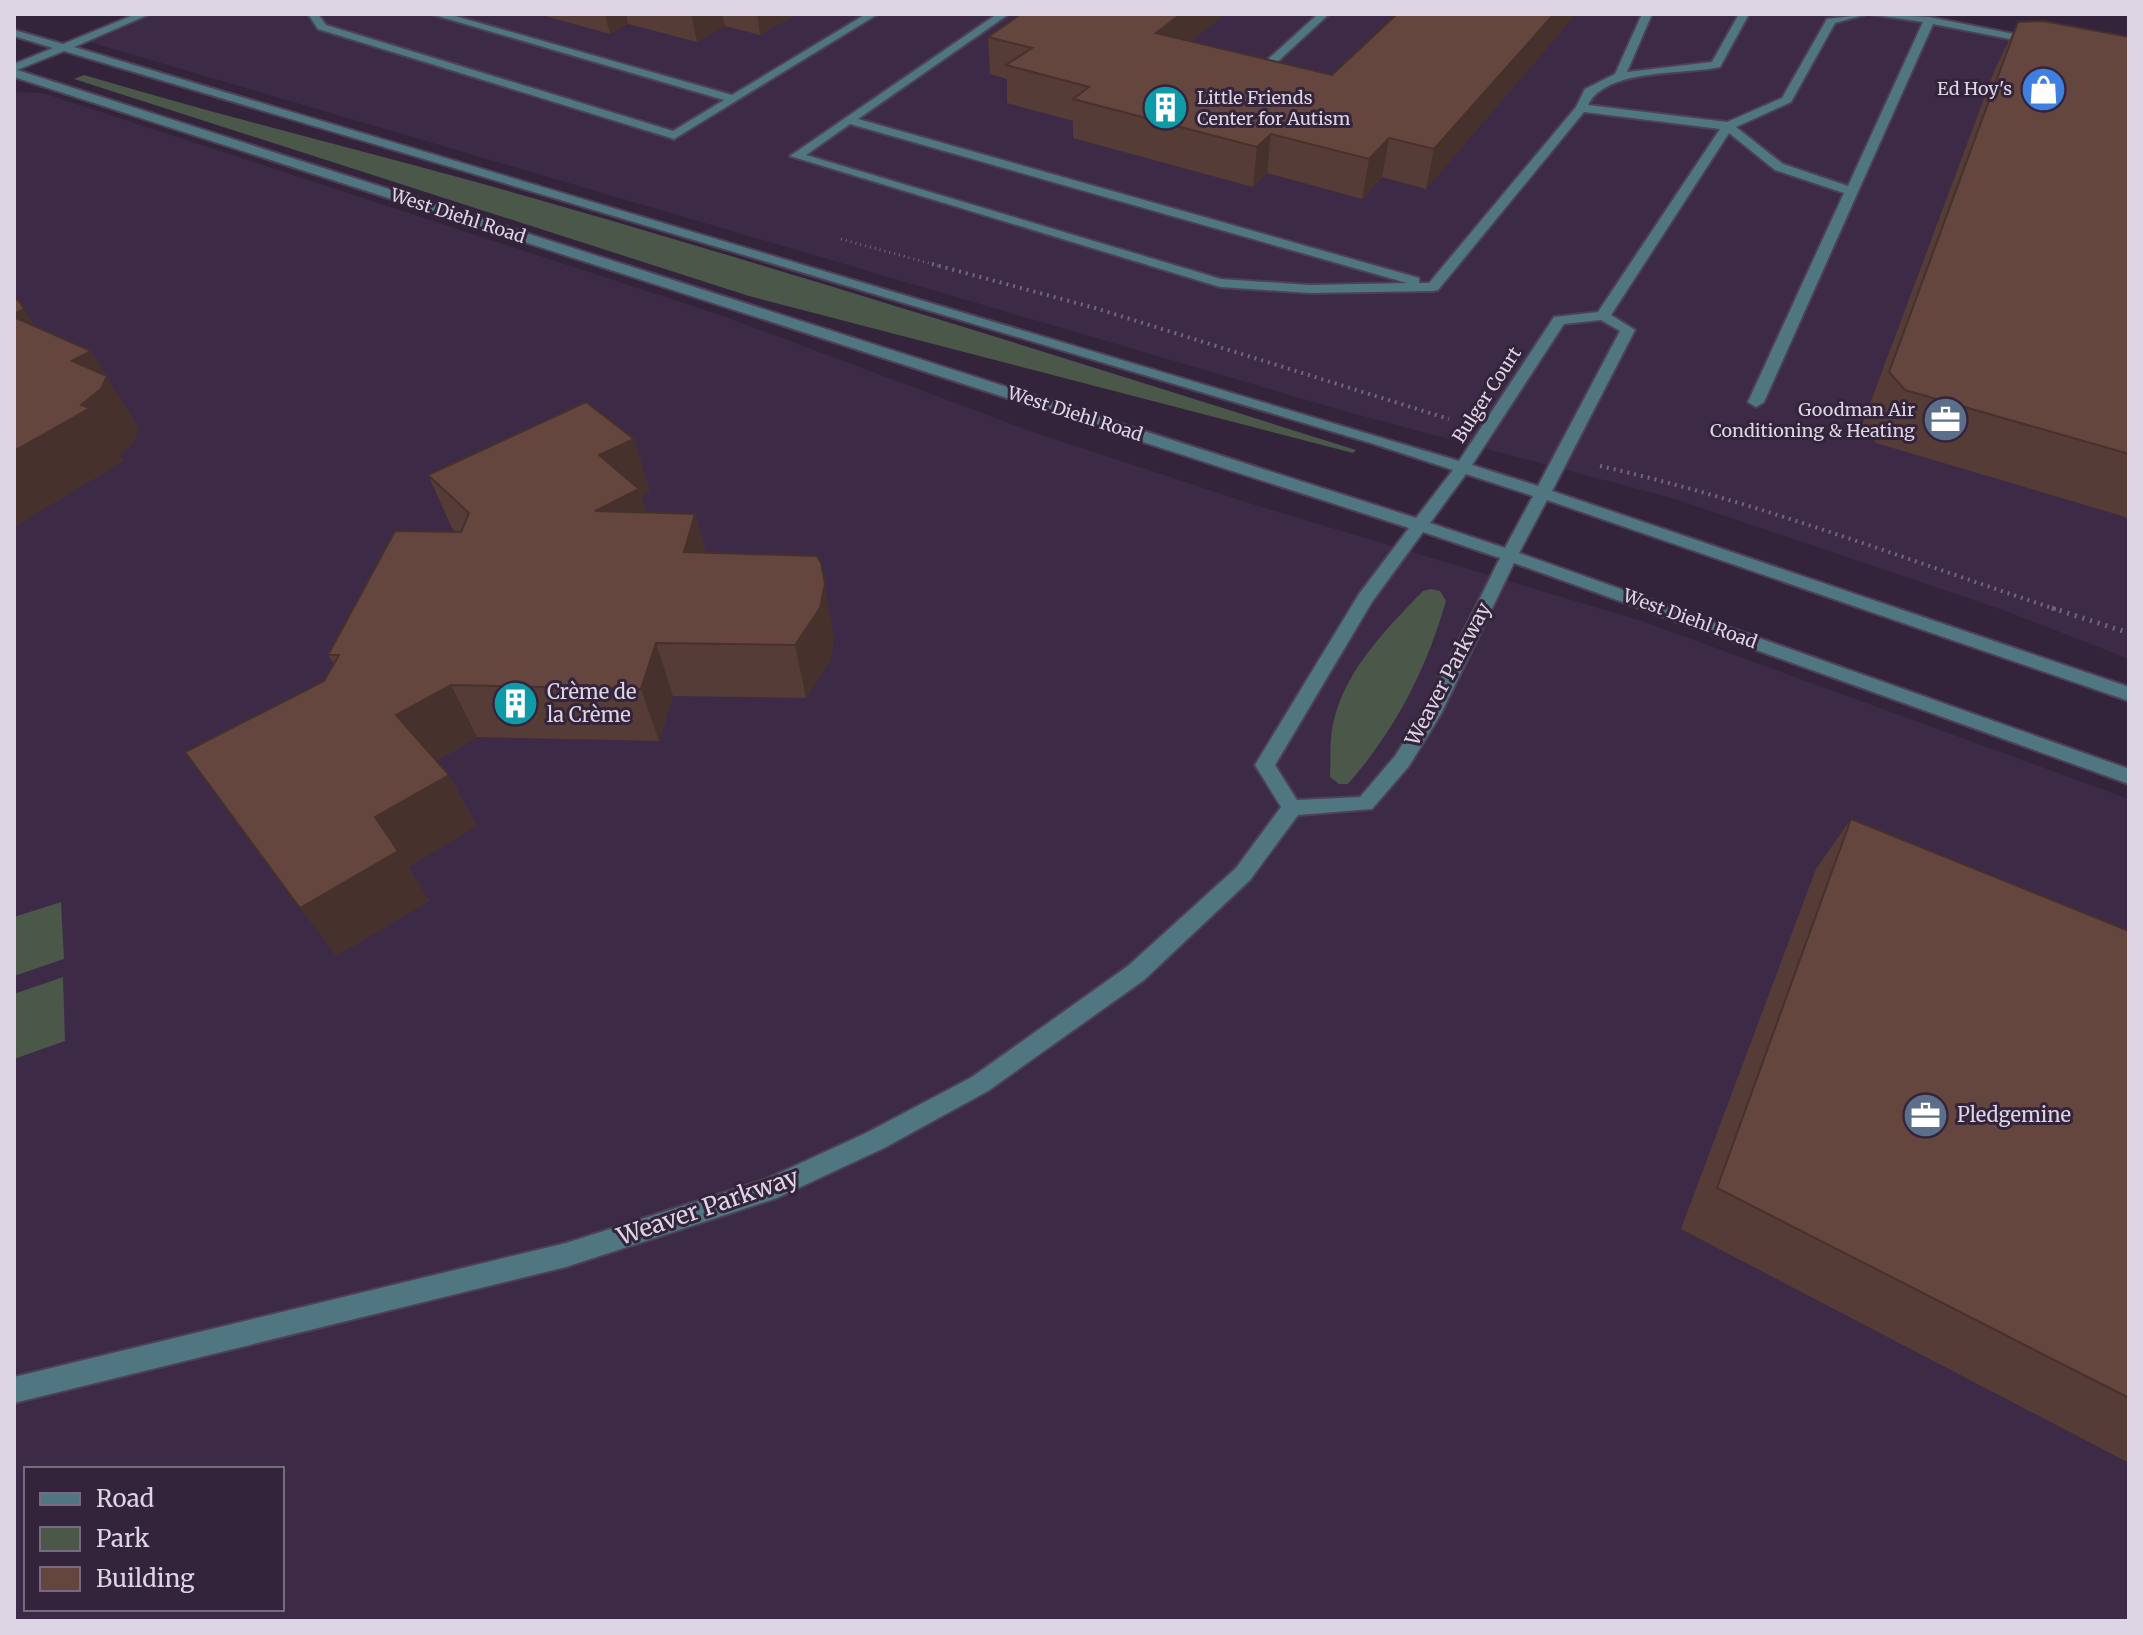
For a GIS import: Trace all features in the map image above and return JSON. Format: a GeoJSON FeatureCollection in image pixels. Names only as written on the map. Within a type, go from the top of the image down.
{"type":"FeatureCollection","features":[{"type":"Feature","properties":{"kind":"street"},"geometry":{"type":"LineString","coordinates":[[14,71],[63,47],[145,14]]}},
{"type":"Feature","properties":{"kind":"street"},"geometry":{"type":"LineString","coordinates":[[313,14],[322,27],[674,135],[873,14]]}},
{"type":"Feature","properties":{"kind":"street"},"geometry":{"type":"LineString","coordinates":[[436,14],[733,99]]}},
{"type":"Feature","properties":{"kind":"street"},"geometry":{"type":"LineString","coordinates":[[1004,14],[796,156],[1220,283],[1310,289],[1433,287],[1581,108],[1589,91],[1620,76],[1716,65],[1744,14]]}},
{"type":"Feature","properties":{"kind":"street"},"geometry":{"type":"LineString","coordinates":[[1269,64],[1324,14]]}},
{"type":"Feature","properties":{"kind":"street"},"geometry":{"type":"LineString","coordinates":[[1620,76],[1647,14]]}},
{"type":"Feature","properties":{"kind":"street"},"geometry":{"type":"LineString","coordinates":[[1581,108],[1728,126],[1787,100],[1831,21],[1862,14]]}},
{"type":"Feature","properties":{"kind":"street"},"geometry":{"type":"LineString","coordinates":[[1874,14],[1929,20],[2052,44]]}},
{"type":"Feature","properties":{"kind":"street"},"geometry":{"type":"LineString","coordinates":[[1756,402],[1929,20]]}},
{"type":"Feature","properties":{"kind":"street"},"geometry":{"type":"LineString","coordinates":[[14,33],[1463,467],[2129,694]]}},
{"type":"Feature","properties":{"kind":"street","name":"West Diehl Road"},"geometry":{"type":"LineString","coordinates":[[14,71],[1510,556],[2129,777]]}},
{"type":"Feature","properties":{"kind":"street"},"geometry":{"type":"LineString","coordinates":[[848,120],[1433,287]]}},
{"type":"Feature","properties":{"kind":"street"},"geometry":{"type":"LineString","coordinates":[[1728,126],[1779,167],[1851,191]]}},
{"type":"Feature","properties":{"kind":"street"},"geometry":{"type":"LineString","coordinates":[[1510,556],[1628,330],[1603,316],[1728,126]]}},
{"type":"Feature","properties":{"kind":"street","name":"Bulger Court"},"geometry":{"type":"LineString","coordinates":[[1421,527],[1559,320],[1603,316]]}},
{"type":"Feature","properties":{"kind":"street"},"geometry":{"type":"LineString","coordinates":[[1292,808],[1265,765],[1365,598],[1421,527]]}},
{"type":"Feature","properties":{"kind":"street","name":"Weaver Parkway"},"geometry":{"type":"LineString","coordinates":[[14,1390],[566,1255],[768,1190],[876,1140],[980,1084],[1136,973],[1243,874],[1292,808],[1365,804],[1402,761],[1434,709],[1510,556]]}},
{"type":"Feature","properties":{"kind":"path"},"geometry":{"type":"LineString","coordinates":[[1657,479],[2129,633]]}},
{"type":"Feature","properties":{"kind":"shaded area"},"geometry":{"type":"Polygon","coordinates":[[[141,14],[1919,14],[2129,54],[2129,659],[2006,611],[1675,499],[1344,411],[79,39],[141,14]]]}},
{"type":"Feature","properties":{"kind":"shaded area"},"geometry":{"type":"Polygon","coordinates":[[[14,92],[43,93],[723,316],[1033,432],[1255,505],[1642,621],[2129,799],[2129,1621],[14,1621],[14,92]]]}},
{"type":"Feature","properties":{"kind":"green space"},"geometry":{"type":"Polygon","coordinates":[[[84,75],[697,246],[1356,450],[1353,453],[749,296],[74,79],[84,75]]]}},
{"type":"Feature","properties":{"kind":"green space"},"geometry":{"type":"Polygon","coordinates":[[[1423,591],[1440,591],[1446,601],[1419,675],[1381,742],[1348,784],[1339,784],[1330,777],[1331,734],[1348,683],[1383,634],[1423,591]]]}},
{"type":"Feature","properties":{"kind":"green space"},"geometry":{"type":"Polygon","coordinates":[[[61,902],[64,959],[14,976],[14,917],[61,902]]]}},
{"type":"Feature","properties":{"kind":"green space"},"geometry":{"type":"Polygon","coordinates":[[[63,977],[65,1041],[14,1059],[14,994],[63,977]]]}},
{"type":"Feature","properties":{"kind":"building","name":"Little Friends Center for Autism"},"geometry":{"type":"Polygon","coordinates":[[[1021,14],[1181,14],[1156,33],[1332,75],[1397,14],[1554,14],[1434,149],[1389,138],[1369,159],[1271,134],[1257,147],[1073,99],[1089,87],[1006,65],[1032,48],[988,37],[1021,14]]]}},
{"type":"Feature","properties":{"kind":"building"},"geometry":{"type":"Polygon","coordinates":[[[2043,21],[2129,37],[2129,454],[1905,390],[1889,372],[2018,22],[2043,21]]]}},
{"type":"Feature","properties":{"kind":"building"},"geometry":{"type":"Polygon","coordinates":[[[14,298],[24,309],[14,314],[14,298]]]}},
{"type":"Feature","properties":{"kind":"building"},"geometry":{"type":"Polygon","coordinates":[[[14,317],[91,351],[72,361],[107,376],[101,389],[81,405],[90,408],[14,451],[14,317]]]}},
{"type":"Feature","properties":{"kind":"building","name":"Crème de la Crème"},"geometry":{"type":"Polygon","coordinates":[[[586,402],[634,439],[599,455],[639,489],[595,511],[695,514],[684,552],[817,556],[825,584],[820,608],[795,645],[656,643],[641,689],[451,685],[396,715],[449,775],[375,817],[398,851],[300,908],[185,752],[324,681],[339,655],[328,655],[395,531],[461,532],[469,513],[428,475],[586,402]]]}},
{"type":"Feature","properties":{"kind":"building","name":"Pledgemine"},"geometry":{"type":"Polygon","coordinates":[[[1851,819],[2129,931],[2129,1398],[1717,1188],[1851,819]]]}},
{"type":"Feature","properties":{"kind":"place","name":"Ed Hoy's"},"geometry":{"type":"Point","coordinates":[2043,89]}},
{"type":"Feature","properties":{"kind":"place","name":"Little Friends Center for Autism"},"geometry":{"type":"Point","coordinates":[1166,108]}},
{"type":"Feature","properties":{"kind":"place","name":"Goodman Air Conditioning & Heating"},"geometry":{"type":"Point","coordinates":[1946,420]}},
{"type":"Feature","properties":{"kind":"place","name":"Crème de la Crème"},"geometry":{"type":"Point","coordinates":[516,703]}},
{"type":"Feature","properties":{"kind":"place","name":"Pledgemine"},"geometry":{"type":"Point","coordinates":[1926,1115]}}]}
